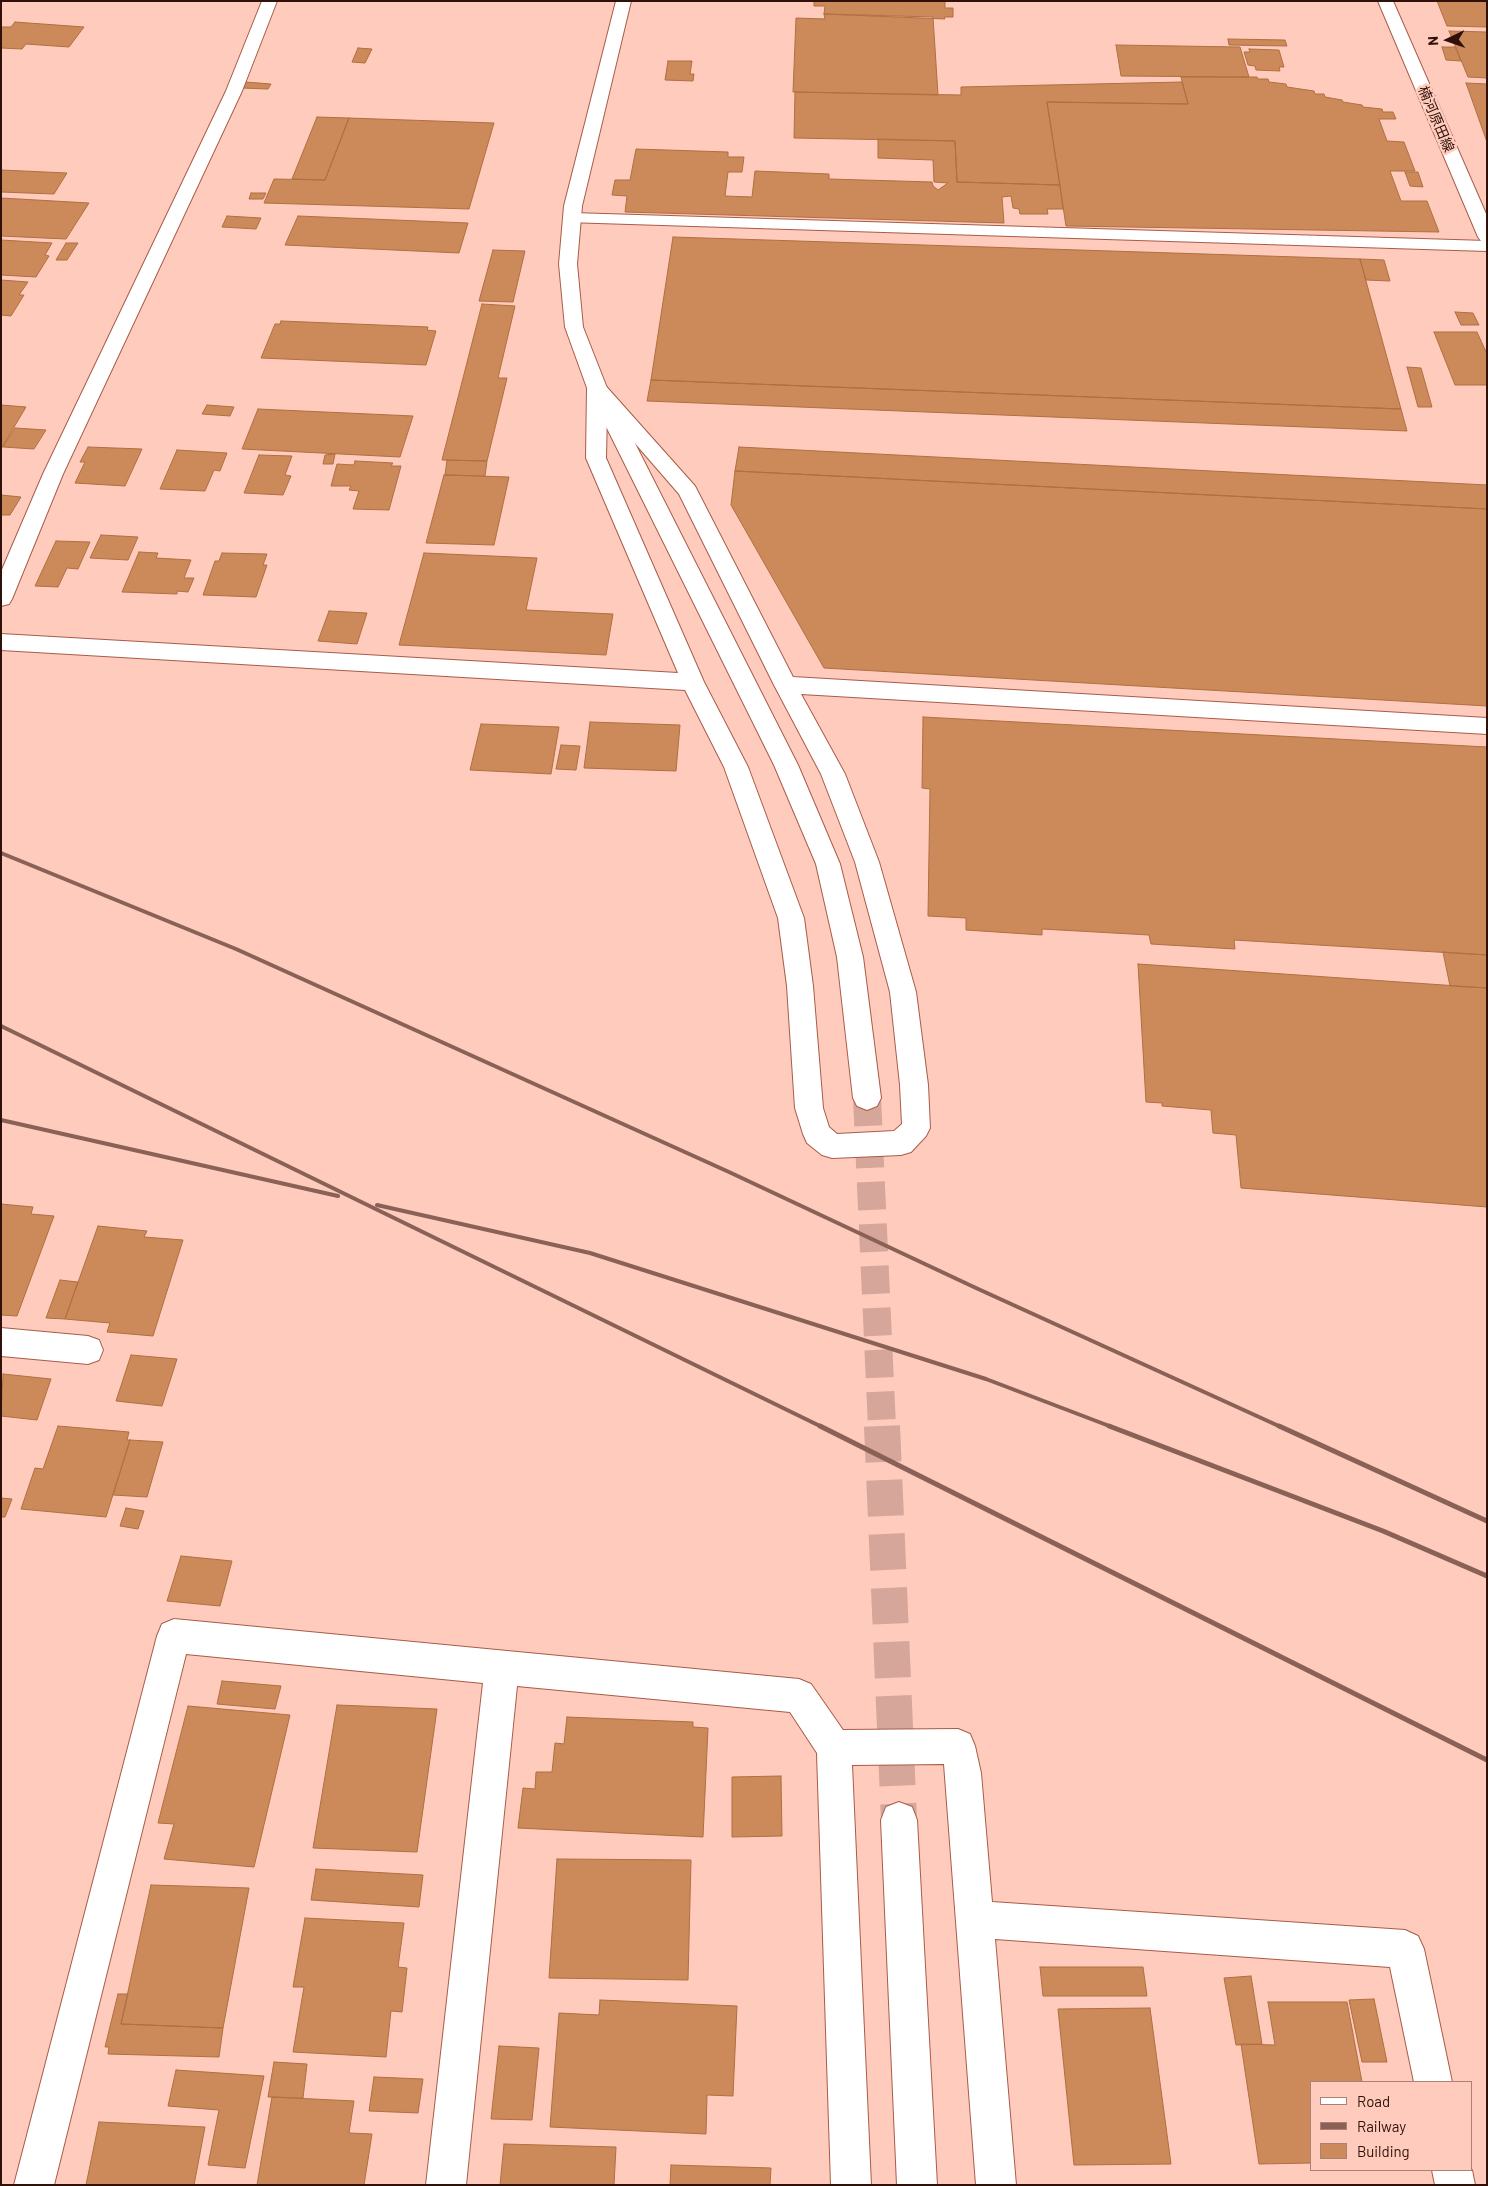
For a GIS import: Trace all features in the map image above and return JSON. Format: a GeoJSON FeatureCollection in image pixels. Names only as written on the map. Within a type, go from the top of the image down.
{"type":"FeatureCollection","features":[{"type":"Feature","properties":{"kind":"street"},"geometry":{"type":"LineString","coordinates":[[1,599],[54,474],[234,91],[270,1]]}},
{"type":"Feature","properties":{"kind":"street"},"geometry":{"type":"LineString","coordinates":[[624,1],[573,206],[568,264],[574,328],[597,388],[786,765],[828,864],[850,957],[867,1098]]}},
{"type":"Feature","properties":{"kind":"street","name":"楠河原田線"},"geometry":{"type":"LineString","coordinates":[[1385,1],[1487,237]]}},
{"type":"Feature","properties":{"kind":"street"},"geometry":{"type":"LineString","coordinates":[[572,218],[1487,246]]}},
{"type":"Feature","properties":{"kind":"street"},"geometry":{"type":"LineString","coordinates":[[597,388],[688,491],[785,685],[833,774],[867,862],[903,992],[914,1085],[916,1128],[901,1143],[832,1146],[817,1134],[809,1108],[800,986],[791,918],[736,768],[693,682],[596,458],[597,388]]}},
{"type":"Feature","properties":{"kind":"street"},"geometry":{"type":"LineString","coordinates":[[1,642],[693,682]]}},
{"type":"Feature","properties":{"kind":"street"},"geometry":{"type":"LineString","coordinates":[[785,685],[1487,726]]}},
{"type":"Feature","properties":{"kind":"street"},"geometry":{"type":"LineString","coordinates":[[1,1342],[88,1350]]}},
{"type":"Feature","properties":{"kind":"street"},"geometry":{"type":"LineString","coordinates":[[34,2185],[174,1636],[502,1669],[799,1696],[834,1748],[851,2185]]}},
{"type":"Feature","properties":{"kind":"street"},"geometry":{"type":"LineString","coordinates":[[446,2185],[502,1669]]}},
{"type":"Feature","properties":{"kind":"street"},"geometry":{"type":"LineString","coordinates":[[834,1748],[958,1746],[963,1773],[996,2185]]}},
{"type":"Feature","properties":{"kind":"street"},"geometry":{"type":"LineString","coordinates":[[899,1820],[917,2185]]}},
{"type":"Feature","properties":{"kind":"street"},"geometry":{"type":"LineString","coordinates":[[975,1919],[1405,1950],[1433,2081]]}},
{"type":"Feature","properties":{"kind":"street"},"geometry":{"type":"LineString","coordinates":[[1452,2171],[1455,2185]]}},
{"type":"Feature","properties":{"kind":"building"},"geometry":{"type":"Polygon","coordinates":[[[814,1],[945,1],[945,8],[953,8],[953,17],[944,17],[945,19],[824,14],[825,6],[814,6],[814,1]]]}},
{"type":"Feature","properties":{"kind":"building"},"geometry":{"type":"Polygon","coordinates":[[[1437,1],[1487,1],[1487,27],[1447,26],[1437,1]]]}},
{"type":"Feature","properties":{"kind":"building"},"geometry":{"type":"Polygon","coordinates":[[[824,14],[933,17],[938,95],[793,92],[796,18],[825,19],[824,14]]]}},
{"type":"Feature","properties":{"kind":"building"},"geometry":{"type":"Polygon","coordinates":[[[15,22],[84,27],[69,47],[26,44],[22,49],[1,48],[1,27],[11,27],[15,22]]]}},
{"type":"Feature","properties":{"kind":"building"},"geometry":{"type":"Polygon","coordinates":[[[1449,31],[1487,32],[1487,78],[1468,77],[1449,31]]]}},
{"type":"Feature","properties":{"kind":"building"},"geometry":{"type":"Polygon","coordinates":[[[1228,39],[1285,40],[1287,46],[1229,45],[1228,39]]]}},
{"type":"Feature","properties":{"kind":"building"},"geometry":{"type":"Polygon","coordinates":[[[1116,45],[1240,47],[1249,77],[1121,76],[1116,45]]]}},
{"type":"Feature","properties":{"kind":"building"},"geometry":{"type":"Polygon","coordinates":[[[1442,47],[1455,47],[1461,61],[1446,60],[1442,47]]]}},
{"type":"Feature","properties":{"kind":"building"},"geometry":{"type":"Polygon","coordinates":[[[358,48],[372,49],[365,63],[352,62],[358,48]]]}},
{"type":"Feature","properties":{"kind":"building"},"geometry":{"type":"Polygon","coordinates":[[[1249,49],[1279,50],[1284,67],[1279,67],[1280,71],[1256,70],[1255,66],[1248,65],[1244,52],[1250,52],[1249,49]]]}},
{"type":"Feature","properties":{"kind":"building"},"geometry":{"type":"Polygon","coordinates":[[[668,61],[692,61],[690,74],[694,74],[693,81],[665,80],[668,61]]]}},
{"type":"Feature","properties":{"kind":"building"},"geometry":{"type":"Polygon","coordinates":[[[1181,77],[1257,77],[1258,79],[1268,79],[1269,82],[1286,84],[1287,87],[1314,91],[1315,94],[1324,94],[1325,97],[1342,100],[1343,102],[1382,109],[1383,112],[1393,112],[1396,119],[1379,119],[1387,141],[1404,142],[1415,171],[1390,171],[1401,201],[1427,201],[1439,232],[1066,226],[1047,102],[1188,104],[1181,77]]]}},
{"type":"Feature","properties":{"kind":"building"},"geometry":{"type":"Polygon","coordinates":[[[245,82],[271,84],[268,89],[242,88],[245,82]]]}},
{"type":"Feature","properties":{"kind":"building"},"geometry":{"type":"Polygon","coordinates":[[[1182,82],[1188,104],[1047,102],[1060,185],[957,182],[955,141],[794,138],[795,92],[961,95],[961,87],[1182,82]]]}},
{"type":"Feature","properties":{"kind":"building"},"geometry":{"type":"Polygon","coordinates":[[[1466,83],[1487,84],[1487,142],[1466,83]]]}},
{"type":"Feature","properties":{"kind":"building"},"geometry":{"type":"Polygon","coordinates":[[[317,117],[349,118],[325,180],[292,179],[317,117]]]}},
{"type":"Feature","properties":{"kind":"building"},"geometry":{"type":"Polygon","coordinates":[[[349,118],[494,123],[469,209],[264,203],[274,179],[325,180],[349,118]]]}},
{"type":"Feature","properties":{"kind":"building"},"geometry":{"type":"Polygon","coordinates":[[[878,139],[955,141],[957,182],[1060,185],[1063,209],[1047,209],[1048,214],[1020,214],[1019,209],[1013,208],[1011,196],[1002,197],[1004,223],[625,212],[627,196],[612,195],[615,180],[630,180],[636,149],[728,152],[728,157],[744,157],[742,172],[728,172],[725,196],[752,197],[755,171],[829,174],[829,179],[932,182],[933,186],[938,190],[948,183],[934,182],[933,160],[878,158],[878,139]]]}},
{"type":"Feature","properties":{"kind":"building"},"geometry":{"type":"Polygon","coordinates":[[[1,170],[67,173],[54,194],[1,192],[1,170]]]}},
{"type":"Feature","properties":{"kind":"building"},"geometry":{"type":"Polygon","coordinates":[[[1405,172],[1418,172],[1423,187],[1410,186],[1405,172]]]}},
{"type":"Feature","properties":{"kind":"building"},"geometry":{"type":"Polygon","coordinates":[[[251,193],[266,193],[263,199],[249,199],[251,193]]]}},
{"type":"Feature","properties":{"kind":"building"},"geometry":{"type":"Polygon","coordinates":[[[1,198],[89,203],[66,239],[1,236],[1,198]]]}},
{"type":"Feature","properties":{"kind":"building"},"geometry":{"type":"Polygon","coordinates":[[[227,216],[261,218],[256,229],[222,227],[227,216]]]}},
{"type":"Feature","properties":{"kind":"building"},"geometry":{"type":"Polygon","coordinates":[[[298,216],[468,223],[459,253],[285,245],[298,216]]]}},
{"type":"Feature","properties":{"kind":"building"},"geometry":{"type":"Polygon","coordinates":[[[673,237],[1360,259],[1401,409],[651,380],[673,237]]]}},
{"type":"Feature","properties":{"kind":"building"},"geometry":{"type":"Polygon","coordinates":[[[1,240],[52,243],[45,255],[49,256],[36,277],[1,275],[1,240]]]}},
{"type":"Feature","properties":{"kind":"building"},"geometry":{"type":"Polygon","coordinates":[[[66,243],[78,243],[67,260],[56,260],[66,243]]]}},
{"type":"Feature","properties":{"kind":"building"},"geometry":{"type":"Polygon","coordinates":[[[493,250],[525,251],[513,302],[479,301],[493,250]]]}},
{"type":"Feature","properties":{"kind":"building"},"geometry":{"type":"Polygon","coordinates":[[[1360,259],[1384,260],[1390,281],[1366,280],[1360,259]]]}},
{"type":"Feature","properties":{"kind":"building"},"geometry":{"type":"Polygon","coordinates":[[[1,280],[28,282],[19,295],[24,295],[11,316],[1,315],[1,280]]]}},
{"type":"Feature","properties":{"kind":"building"},"geometry":{"type":"Polygon","coordinates":[[[482,304],[515,306],[498,378],[507,378],[487,461],[442,460],[482,304]]]}},
{"type":"Feature","properties":{"kind":"building"},"geometry":{"type":"Polygon","coordinates":[[[1455,312],[1473,313],[1479,325],[1461,325],[1455,312]]]}},
{"type":"Feature","properties":{"kind":"building"},"geometry":{"type":"Polygon","coordinates":[[[281,321],[428,327],[427,330],[436,331],[426,365],[261,358],[275,324],[280,324],[281,321]]]}},
{"type":"Feature","properties":{"kind":"building"},"geometry":{"type":"Polygon","coordinates":[[[1434,332],[1477,332],[1487,354],[1487,385],[1455,385],[1434,332]]]}},
{"type":"Feature","properties":{"kind":"building"},"geometry":{"type":"Polygon","coordinates":[[[1407,367],[1421,368],[1432,407],[1418,407],[1407,367]]]}},
{"type":"Feature","properties":{"kind":"building"},"geometry":{"type":"Polygon","coordinates":[[[651,380],[1401,409],[1407,431],[647,401],[651,380]]]}},
{"type":"Feature","properties":{"kind":"building"},"geometry":{"type":"Polygon","coordinates":[[[1,405],[26,407],[1,449],[1,405]]]}},
{"type":"Feature","properties":{"kind":"building"},"geometry":{"type":"Polygon","coordinates":[[[207,405],[234,407],[230,416],[202,414],[207,405]]]}},
{"type":"Feature","properties":{"kind":"building"},"geometry":{"type":"Polygon","coordinates":[[[258,409],[413,416],[400,457],[242,449],[258,409]]]}},
{"type":"Feature","properties":{"kind":"building"},"geometry":{"type":"Polygon","coordinates":[[[15,428],[46,430],[34,449],[3,447],[15,428]]]}},
{"type":"Feature","properties":{"kind":"building"},"geometry":{"type":"Polygon","coordinates":[[[88,447],[142,449],[125,486],[75,483],[85,462],[80,462],[88,447]]]}},
{"type":"Feature","properties":{"kind":"building"},"geometry":{"type":"Polygon","coordinates":[[[739,447],[1487,485],[1487,509],[735,471],[739,447]]]}},
{"type":"Feature","properties":{"kind":"building"},"geometry":{"type":"Polygon","coordinates":[[[177,450],[227,453],[220,471],[214,470],[205,491],[160,489],[177,450]]]}},
{"type":"Feature","properties":{"kind":"building"},"geometry":{"type":"Polygon","coordinates":[[[335,454],[333,464],[323,464],[325,455],[335,454]]]}},
{"type":"Feature","properties":{"kind":"building"},"geometry":{"type":"Polygon","coordinates":[[[259,455],[292,456],[285,475],[291,476],[283,495],[244,493],[259,455]]]}},
{"type":"Feature","properties":{"kind":"building"},"geometry":{"type":"Polygon","coordinates":[[[447,460],[487,461],[485,476],[445,475],[447,460]]]}},
{"type":"Feature","properties":{"kind":"building"},"geometry":{"type":"Polygon","coordinates":[[[355,461],[393,463],[391,466],[401,466],[389,510],[353,509],[359,491],[349,490],[351,486],[331,486],[337,464],[354,465],[355,461]]]}},
{"type":"Feature","properties":{"kind":"building"},"geometry":{"type":"Polygon","coordinates":[[[735,471],[1487,509],[1487,706],[824,668],[731,505],[735,471]]]}},
{"type":"Feature","properties":{"kind":"building"},"geometry":{"type":"Polygon","coordinates":[[[444,475],[509,477],[494,545],[426,543],[444,475]]]}},
{"type":"Feature","properties":{"kind":"building"},"geometry":{"type":"Polygon","coordinates":[[[1,495],[21,497],[10,515],[1,515],[1,495]]]}},
{"type":"Feature","properties":{"kind":"building"},"geometry":{"type":"Polygon","coordinates":[[[101,535],[138,537],[128,560],[90,558],[101,535]]]}},
{"type":"Feature","properties":{"kind":"building"},"geometry":{"type":"Polygon","coordinates":[[[56,541],[90,542],[78,569],[67,568],[58,587],[35,586],[56,541]]]}},
{"type":"Feature","properties":{"kind":"building"},"geometry":{"type":"Polygon","coordinates":[[[139,552],[158,553],[156,558],[191,560],[184,578],[194,578],[188,592],[177,591],[177,594],[122,592],[139,552]]]}},
{"type":"Feature","properties":{"kind":"building"},"geometry":{"type":"Polygon","coordinates":[[[222,553],[267,554],[263,565],[267,565],[256,597],[203,595],[215,561],[219,561],[222,553]]]}},
{"type":"Feature","properties":{"kind":"building"},"geometry":{"type":"Polygon","coordinates":[[[424,553],[537,558],[526,610],[613,614],[606,655],[399,645],[424,553]]]}},
{"type":"Feature","properties":{"kind":"building"},"geometry":{"type":"Polygon","coordinates":[[[329,611],[367,613],[357,644],[318,641],[329,611]]]}},
{"type":"Feature","properties":{"kind":"building"},"geometry":{"type":"Polygon","coordinates":[[[923,717],[1487,747],[1487,955],[1234,940],[1235,949],[1151,944],[1149,935],[1042,929],[1042,935],[966,930],[966,918],[928,916],[930,789],[922,788],[923,717]]]}},
{"type":"Feature","properties":{"kind":"building"},"geometry":{"type":"Polygon","coordinates":[[[590,722],[680,725],[676,771],[584,768],[590,722]]]}},
{"type":"Feature","properties":{"kind":"building"},"geometry":{"type":"Polygon","coordinates":[[[481,724],[559,727],[551,774],[470,770],[481,724]]]}},
{"type":"Feature","properties":{"kind":"building"},"geometry":{"type":"Polygon","coordinates":[[[561,745],[580,746],[576,770],[556,769],[561,745]]]}},
{"type":"Feature","properties":{"kind":"building"},"geometry":{"type":"Polygon","coordinates":[[[1443,952],[1487,955],[1487,988],[1450,986],[1443,952]]]}},
{"type":"Feature","properties":{"kind":"building"},"geometry":{"type":"Polygon","coordinates":[[[1138,964],[1487,988],[1487,1207],[1241,1188],[1236,1135],[1213,1133],[1211,1110],[1162,1106],[1162,1103],[1146,1102],[1138,964]]]}},
{"type":"Feature","properties":{"kind":"building"},"geometry":{"type":"Polygon","coordinates":[[[1,1204],[33,1207],[31,1214],[54,1216],[17,1316],[1,1315],[1,1204]]]}},
{"type":"Feature","properties":{"kind":"building"},"geometry":{"type":"Polygon","coordinates":[[[98,1226],[147,1231],[144,1237],[183,1240],[153,1336],[107,1332],[110,1323],[65,1319],[98,1226]]]}},
{"type":"Feature","properties":{"kind":"building"},"geometry":{"type":"Polygon","coordinates":[[[60,1280],[78,1282],[65,1319],[46,1318],[60,1280]]]}},
{"type":"Feature","properties":{"kind":"building"},"geometry":{"type":"Polygon","coordinates":[[[131,1355],[177,1359],[162,1406],[116,1401],[131,1355]]]}},
{"type":"Feature","properties":{"kind":"building"},"geometry":{"type":"Polygon","coordinates":[[[3,1374],[51,1379],[37,1420],[1,1416],[3,1374]]]}},
{"type":"Feature","properties":{"kind":"building"},"geometry":{"type":"Polygon","coordinates":[[[58,1426],[129,1432],[127,1440],[130,1440],[106,1517],[21,1509],[35,1468],[43,1469],[58,1426]]]}},
{"type":"Feature","properties":{"kind":"building"},"geometry":{"type":"Polygon","coordinates":[[[130,1440],[163,1442],[147,1497],[113,1495],[130,1440]]]}},
{"type":"Feature","properties":{"kind":"building"},"geometry":{"type":"Polygon","coordinates":[[[1,1498],[12,1499],[5,1517],[1,1517],[1,1498]]]}},
{"type":"Feature","properties":{"kind":"building"},"geometry":{"type":"Polygon","coordinates":[[[126,1508],[144,1511],[138,1529],[120,1526],[126,1508]]]}},
{"type":"Feature","properties":{"kind":"building"},"geometry":{"type":"Polygon","coordinates":[[[181,1556],[232,1561],[220,1606],[167,1601],[181,1556]]]}},
{"type":"Feature","properties":{"kind":"building"},"geometry":{"type":"Polygon","coordinates":[[[222,1681],[281,1686],[275,1709],[217,1704],[222,1681]]]}},
{"type":"Feature","properties":{"kind":"building"},"geometry":{"type":"Polygon","coordinates":[[[337,1705],[437,1709],[417,1852],[313,1848],[337,1705]]]}},
{"type":"Feature","properties":{"kind":"building"},"geometry":{"type":"Polygon","coordinates":[[[188,1706],[290,1715],[254,1867],[164,1859],[174,1824],[158,1823],[188,1706]]]}},
{"type":"Feature","properties":{"kind":"building"},"geometry":{"type":"Polygon","coordinates":[[[567,1717],[693,1722],[693,1727],[708,1728],[703,1837],[518,1828],[523,1788],[535,1789],[536,1772],[552,1772],[555,1743],[564,1744],[567,1717]]]}},
{"type":"Feature","properties":{"kind":"building"},"geometry":{"type":"Polygon","coordinates":[[[781,1776],[782,1836],[732,1837],[732,1777],[781,1776]]]}},
{"type":"Feature","properties":{"kind":"building"},"geometry":{"type":"Polygon","coordinates":[[[557,1859],[691,1860],[688,1980],[549,1978],[557,1859]]]}},
{"type":"Feature","properties":{"kind":"building"},"geometry":{"type":"Polygon","coordinates":[[[316,1869],[423,1875],[419,1907],[311,1900],[316,1869]]]}},
{"type":"Feature","properties":{"kind":"building"},"geometry":{"type":"Polygon","coordinates":[[[151,1885],[249,1888],[223,2028],[121,2024],[151,1885]]]}},
{"type":"Feature","properties":{"kind":"building"},"geometry":{"type":"Polygon","coordinates":[[[305,1918],[404,1923],[398,1967],[407,1968],[402,2012],[391,2011],[386,2057],[293,2052],[304,1987],[293,1987],[305,1918]]]}},
{"type":"Feature","properties":{"kind":"building"},"geometry":{"type":"Polygon","coordinates":[[[1040,1967],[1143,1967],[1147,1996],[1043,1996],[1040,1967]]]}},
{"type":"Feature","properties":{"kind":"building"},"geometry":{"type":"Polygon","coordinates":[[[1251,1976],[1262,2044],[1236,2045],[1224,1978],[1251,1976]]]}},
{"type":"Feature","properties":{"kind":"building"},"geometry":{"type":"Polygon","coordinates":[[[118,1994],[128,1994],[121,2024],[223,2028],[219,2057],[108,2054],[109,2047],[105,2047],[118,1994]]]}},
{"type":"Feature","properties":{"kind":"building"},"geometry":{"type":"Polygon","coordinates":[[[1374,1999],[1387,2062],[1362,2062],[1349,2000],[1374,1999]]]}},
{"type":"Feature","properties":{"kind":"building"},"geometry":{"type":"Polygon","coordinates":[[[600,2000],[737,2006],[733,2096],[707,2095],[706,2134],[550,2127],[559,2013],[599,2015],[600,2000]]]}},
{"type":"Feature","properties":{"kind":"building"},"geometry":{"type":"Polygon","coordinates":[[[1268,2002],[1347,2002],[1362,2081],[1310,2081],[1310,2163],[1259,2164],[1241,2044],[1275,2045],[1268,2002]]]}},
{"type":"Feature","properties":{"kind":"building"},"geometry":{"type":"Polygon","coordinates":[[[1150,2008],[1171,2164],[1074,2165],[1058,2009],[1150,2008]]]}},
{"type":"Feature","properties":{"kind":"building"},"geometry":{"type":"Polygon","coordinates":[[[499,2046],[539,2048],[532,2120],[491,2119],[499,2046]]]}},
{"type":"Feature","properties":{"kind":"building"},"geometry":{"type":"Polygon","coordinates":[[[274,2062],[307,2064],[303,2098],[268,2097],[274,2062]]]}},
{"type":"Feature","properties":{"kind":"building"},"geometry":{"type":"Polygon","coordinates":[[[176,2070],[264,2076],[245,2168],[208,2165],[219,2110],[168,2106],[176,2070]]]}},
{"type":"Feature","properties":{"kind":"building"},"geometry":{"type":"Polygon","coordinates":[[[374,2077],[423,2079],[418,2113],[369,2111],[374,2077]]]}},
{"type":"Feature","properties":{"kind":"building"},"geometry":{"type":"Polygon","coordinates":[[[272,2097],[354,2101],[349,2133],[372,2134],[364,2185],[257,2185],[272,2097]]]}},
{"type":"Feature","properties":{"kind":"building"},"geometry":{"type":"Polygon","coordinates":[[[99,2122],[205,2127],[194,2185],[86,2185],[99,2122]]]}},
{"type":"Feature","properties":{"kind":"building"},"geometry":{"type":"Polygon","coordinates":[[[504,2144],[616,2147],[614,2185],[500,2185],[504,2144]]]}},
{"type":"Feature","properties":{"kind":"building"},"geometry":{"type":"Polygon","coordinates":[[[671,2165],[771,2168],[770,2185],[670,2185],[671,2165]]]}},
{"type":"Feature","properties":{"kind":"tunnel"},"geometry":{"type":"LineString","coordinates":[[867,1098],[882,1427]]}},
{"type":"Feature","properties":{"kind":"tunnel"},"geometry":{"type":"LineString","coordinates":[[882,1426],[899,1820]]}},
{"type":"Feature","properties":{"kind":"railway"},"geometry":{"type":"LineString","coordinates":[[1,853],[236,949],[729,1172],[976,1288],[1281,1427]]}},
{"type":"Feature","properties":{"kind":"railway"},"geometry":{"type":"LineString","coordinates":[[1,1026],[822,1427]]}},
{"type":"Feature","properties":{"kind":"railway"},"geometry":{"type":"LineString","coordinates":[[1,1120],[338,1196]]}},
{"type":"Feature","properties":{"kind":"railway"},"geometry":{"type":"LineString","coordinates":[[377,1205],[590,1253],[986,1379],[1112,1427]]}},
{"type":"Feature","properties":{"kind":"railway"},"geometry":{"type":"LineString","coordinates":[[1109,1426],[1383,1531],[1487,1576]]}},
{"type":"Feature","properties":{"kind":"railway"},"geometry":{"type":"LineString","coordinates":[[1279,1426],[1487,1521]]}},
{"type":"Feature","properties":{"kind":"railway"},"geometry":{"type":"LineString","coordinates":[[822,1427],[1487,1760]]}}]}
